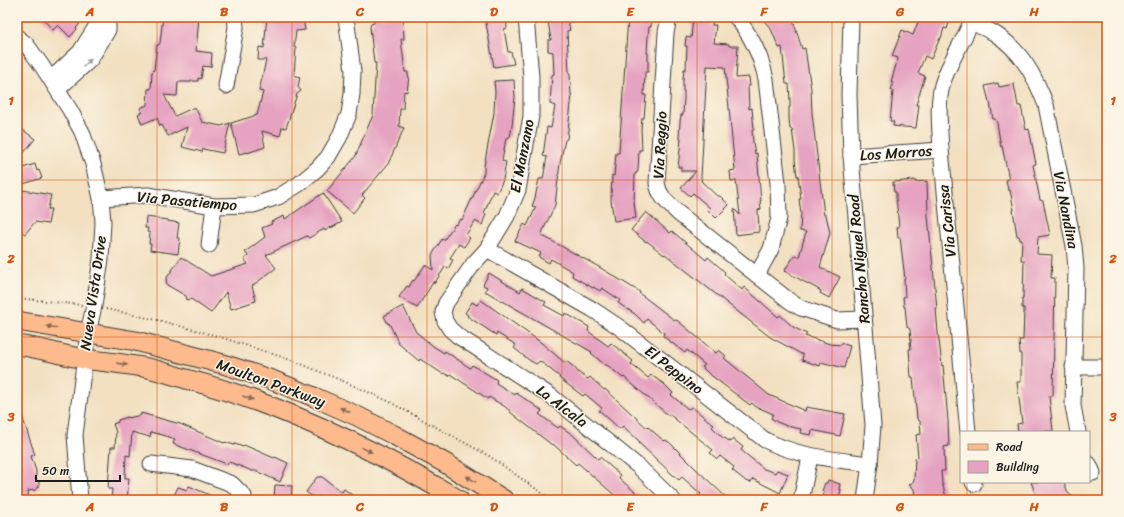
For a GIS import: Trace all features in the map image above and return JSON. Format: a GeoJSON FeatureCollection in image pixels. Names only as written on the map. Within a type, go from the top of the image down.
{"type":"FeatureCollection","features":[{"type":"Feature","properties":{"kind":"main road","name":"Moulton Parkway"},"geometry":{"type":"LineString","coordinates":[[17,321],[136,340],[224,364],[314,397],[394,435],[445,463],[504,500]]}},
{"type":"Feature","properties":{"kind":"main road","name":"Moulton Parkway"},"geometry":{"type":"LineString","coordinates":[[17,345],[84,358],[148,368],[210,385],[268,405],[384,458],[458,500]]}},
{"type":"Feature","properties":{"kind":"street"},"geometry":{"type":"LineString","coordinates":[[92,44],[97,25],[105,17]]}},
{"type":"Feature","properties":{"kind":"street"},"geometry":{"type":"LineString","coordinates":[[55,84],[80,52],[108,30],[108,17]]}},
{"type":"Feature","properties":{"kind":"street"},"geometry":{"type":"LineString","coordinates":[[226,86],[236,27],[235,17]]}},
{"type":"Feature","properties":{"kind":"street","name":"Via Pasatiempo"},"geometry":{"type":"LineString","coordinates":[[101,198],[148,195],[214,206],[254,205],[278,197],[299,184],[317,169],[328,157],[339,138],[349,114],[352,94],[352,71],[346,17]]}},
{"type":"Feature","properties":{"kind":"street","name":"El Manzano"},"geometry":{"type":"LineString","coordinates":[[445,321],[443,312],[446,304],[474,263],[486,249],[507,216],[518,190],[531,116],[531,77],[526,17]]}},
{"type":"Feature","properties":{"kind":"street","name":"Via Reggio"},"geometry":{"type":"LineString","coordinates":[[669,17],[666,33],[657,183],[658,191],[678,213],[791,302],[802,308],[836,320],[864,319]]}},
{"type":"Feature","properties":{"kind":"street"},"geometry":{"type":"LineString","coordinates":[[736,17],[750,35],[763,64],[778,183],[779,218],[771,249],[757,275]]}},
{"type":"Feature","properties":{"kind":"street","name":"Rancho Niguel Road"},"geometry":{"type":"LineString","coordinates":[[851,17],[849,95],[851,156],[873,425],[865,500]]}},
{"type":"Feature","properties":{"kind":"street","name":"Via Carissa"},"geometry":{"type":"LineString","coordinates":[[968,431],[940,150],[939,114],[942,85],[972,19]]}},
{"type":"Feature","properties":{"kind":"street","name":"Via Nandina"},"geometry":{"type":"LineString","coordinates":[[972,19],[994,33],[1010,46],[1026,64],[1038,83],[1046,105],[1074,246],[1076,268],[1073,406],[1078,431]]}},
{"type":"Feature","properties":{"kind":"street","name":"Nueva Vista Drive"},"geometry":{"type":"LineString","coordinates":[[17,37],[26,44],[55,84],[82,132],[93,164],[101,198],[103,222],[101,259],[84,358],[75,435],[80,500]]}},
{"type":"Feature","properties":{"kind":"street","name":"Los Morros"},"geometry":{"type":"LineString","coordinates":[[851,156],[940,150]]}},
{"type":"Feature","properties":{"kind":"street"},"geometry":{"type":"LineString","coordinates":[[209,245],[214,206]]}},
{"type":"Feature","properties":{"kind":"street","name":"El Peppino"},"geometry":{"type":"LineString","coordinates":[[486,249],[592,309],[619,327],[765,440],[778,447],[810,457],[870,464]]}},
{"type":"Feature","properties":{"kind":"street","name":"La Alcala"},"geometry":{"type":"LineString","coordinates":[[445,321],[450,329],[458,336],[551,396],[638,467],[673,500]]}},
{"type":"Feature","properties":{"kind":"street"},"geometry":{"type":"LineString","coordinates":[[1073,367],[1107,368]]}},
{"type":"Feature","properties":{"kind":"street"},"geometry":{"type":"LineString","coordinates":[[801,500],[810,457]]}},
{"type":"Feature","properties":{"kind":"street"},"geometry":{"type":"LineString","coordinates":[[151,464],[192,469],[232,484],[244,498]]}},
{"type":"Feature","properties":{"kind":"building"},"geometry":{"type":"Polygon","coordinates":[[[41,17],[81,17],[79,25],[76,28],[77,29],[70,37],[58,25],[53,30],[41,17]]]}},
{"type":"Feature","properties":{"kind":"building"},"geometry":{"type":"Polygon","coordinates":[[[163,17],[199,17],[196,51],[212,53],[211,67],[203,66],[201,79],[198,78],[198,81],[178,82],[177,96],[164,95],[175,116],[195,107],[202,122],[221,126],[230,123],[223,153],[203,149],[202,152],[182,147],[187,127],[168,136],[162,125],[160,126],[157,118],[142,124],[138,114],[142,112],[140,108],[147,105],[148,89],[151,89],[152,72],[154,70],[157,45],[160,43],[163,17]]]}},
{"type":"Feature","properties":{"kind":"building"},"geometry":{"type":"Polygon","coordinates":[[[267,17],[303,17],[305,30],[296,31],[294,47],[296,48],[294,75],[300,77],[298,87],[301,91],[297,94],[286,128],[282,127],[280,136],[262,131],[265,147],[239,154],[231,123],[257,115],[263,92],[259,91],[266,60],[258,60],[259,47],[264,48],[267,17]]]}},
{"type":"Feature","properties":{"kind":"building"},"geometry":{"type":"Polygon","coordinates":[[[374,17],[403,17],[404,39],[401,39],[405,72],[408,72],[409,76],[407,92],[404,91],[403,109],[400,109],[399,126],[404,128],[388,164],[362,195],[365,198],[353,213],[327,191],[355,157],[373,115],[376,63],[374,63],[370,27],[371,24],[374,23],[374,17]]]}},
{"type":"Feature","properties":{"kind":"building"},"geometry":{"type":"Polygon","coordinates":[[[506,17],[507,28],[504,29],[508,52],[511,52],[514,64],[494,67],[486,23],[488,19],[506,17]]]}},
{"type":"Feature","properties":{"kind":"building"},"geometry":{"type":"Polygon","coordinates":[[[552,17],[567,17],[570,30],[567,31],[569,74],[572,95],[567,139],[565,140],[560,163],[555,205],[541,235],[599,267],[640,292],[639,293],[673,319],[678,321],[716,353],[719,350],[726,356],[724,358],[769,395],[805,411],[806,407],[845,414],[840,436],[812,430],[811,435],[800,433],[801,429],[777,422],[771,418],[773,414],[755,406],[752,403],[750,405],[708,373],[702,367],[705,365],[687,350],[685,353],[663,336],[664,333],[647,319],[644,323],[635,314],[618,303],[620,300],[602,288],[600,291],[593,288],[572,276],[573,272],[551,259],[549,263],[547,262],[539,257],[541,253],[515,241],[524,224],[527,226],[536,207],[532,206],[539,179],[543,179],[547,157],[543,156],[547,127],[551,128],[555,106],[550,104],[552,75],[554,74],[553,52],[548,51],[548,40],[551,40],[548,21],[552,20],[552,17]]]}},
{"type":"Feature","properties":{"kind":"building"},"geometry":{"type":"Polygon","coordinates":[[[628,17],[652,17],[648,36],[648,72],[645,72],[644,95],[646,95],[644,118],[642,118],[641,129],[642,150],[639,150],[638,170],[637,173],[635,173],[634,202],[636,218],[614,221],[611,201],[612,175],[614,176],[616,153],[619,153],[628,17]]]}},
{"type":"Feature","properties":{"kind":"building"},"geometry":{"type":"Polygon","coordinates":[[[693,17],[712,17],[712,25],[716,25],[714,43],[738,46],[736,78],[749,77],[749,109],[752,108],[754,130],[752,130],[753,142],[755,154],[757,153],[761,201],[761,209],[758,210],[759,232],[736,235],[734,209],[740,215],[736,180],[731,181],[730,171],[735,170],[725,67],[707,66],[701,181],[729,205],[716,218],[708,210],[710,208],[693,193],[690,196],[681,188],[696,171],[681,171],[681,167],[678,167],[681,138],[679,138],[680,122],[681,115],[683,115],[684,98],[683,79],[684,69],[686,69],[687,46],[685,46],[686,37],[691,38],[693,17]]]}},
{"type":"Feature","properties":{"kind":"building"},"geometry":{"type":"Polygon","coordinates":[[[761,17],[792,17],[802,49],[805,48],[811,89],[812,113],[824,215],[826,215],[830,233],[820,267],[840,277],[829,298],[820,293],[821,291],[816,288],[784,271],[795,255],[799,257],[806,232],[800,231],[801,214],[799,199],[801,199],[792,129],[790,129],[789,84],[786,84],[782,47],[779,48],[771,29],[761,17]]]}},
{"type":"Feature","properties":{"kind":"building"},"geometry":{"type":"Polygon","coordinates":[[[920,17],[951,17],[947,29],[944,28],[931,59],[925,56],[918,73],[925,76],[916,105],[919,105],[916,128],[893,126],[894,122],[890,121],[893,91],[891,90],[893,83],[891,82],[898,58],[892,56],[902,30],[913,35],[920,17]]]}},
{"type":"Feature","properties":{"kind":"building"},"geometry":{"type":"Polygon","coordinates":[[[514,80],[515,97],[512,126],[510,137],[506,138],[502,161],[506,162],[503,180],[497,193],[493,191],[484,213],[486,214],[482,225],[475,221],[466,235],[470,238],[464,247],[459,244],[450,258],[453,260],[448,269],[445,267],[417,308],[399,297],[407,286],[409,287],[413,280],[414,281],[425,265],[433,270],[432,255],[442,239],[444,240],[460,219],[462,220],[484,173],[494,113],[494,81],[514,80]]]}},
{"type":"Feature","properties":{"kind":"building"},"geometry":{"type":"Polygon","coordinates":[[[998,83],[999,87],[1014,84],[1018,106],[1021,106],[1026,130],[1029,129],[1036,164],[1033,165],[1040,200],[1043,201],[1050,235],[1038,237],[1037,254],[1052,255],[1051,278],[1055,278],[1053,396],[1049,396],[1053,431],[1018,431],[1017,424],[1022,423],[1017,382],[1021,382],[1021,354],[1019,340],[1023,340],[1024,308],[1022,308],[1022,298],[1024,260],[1021,260],[1022,240],[1020,240],[1019,236],[1017,236],[1014,210],[1010,190],[1008,190],[1006,180],[1009,179],[997,123],[995,119],[993,119],[985,86],[998,83]]]}},
{"type":"Feature","properties":{"kind":"building"},"geometry":{"type":"Polygon","coordinates":[[[23,130],[35,139],[17,161],[17,137],[23,130]]]}},
{"type":"Feature","properties":{"kind":"building"},"geometry":{"type":"Polygon","coordinates":[[[35,164],[37,171],[39,170],[42,178],[17,186],[17,170],[35,164]]]}},
{"type":"Feature","properties":{"kind":"building"},"geometry":{"type":"Polygon","coordinates":[[[915,180],[915,182],[927,181],[928,216],[938,332],[942,366],[943,365],[948,420],[949,446],[944,447],[945,471],[941,471],[942,483],[947,500],[915,500],[914,489],[909,485],[914,481],[915,458],[918,457],[916,435],[921,434],[920,421],[917,419],[913,377],[911,377],[909,349],[911,349],[910,329],[907,327],[904,307],[903,297],[905,297],[905,279],[900,237],[898,238],[897,227],[899,227],[896,192],[894,192],[893,182],[915,180]]]}},
{"type":"Feature","properties":{"kind":"building"},"geometry":{"type":"Polygon","coordinates":[[[17,189],[51,195],[48,209],[51,209],[48,224],[35,222],[25,234],[17,229],[17,189]]]}},
{"type":"Feature","properties":{"kind":"building"},"geometry":{"type":"Polygon","coordinates":[[[323,193],[342,222],[325,231],[324,229],[309,238],[307,236],[266,255],[276,268],[252,286],[256,301],[231,309],[226,292],[211,313],[191,299],[187,300],[186,296],[167,285],[166,279],[181,257],[211,276],[248,264],[244,259],[248,256],[245,252],[265,237],[262,228],[272,224],[271,222],[284,216],[285,219],[323,193]]]}},
{"type":"Feature","properties":{"kind":"building"},"geometry":{"type":"Polygon","coordinates":[[[646,212],[670,233],[672,231],[706,260],[708,257],[742,290],[744,287],[778,317],[780,315],[793,327],[807,334],[805,336],[830,344],[841,345],[841,343],[850,346],[844,368],[821,362],[820,366],[802,360],[803,355],[770,337],[665,254],[664,255],[647,241],[646,242],[631,230],[646,212]]]}},
{"type":"Feature","properties":{"kind":"building"},"geometry":{"type":"Polygon","coordinates":[[[146,217],[179,223],[177,238],[180,238],[178,254],[150,250],[150,233],[147,232],[148,228],[145,228],[146,217]]]}},
{"type":"Feature","properties":{"kind":"building"},"geometry":{"type":"Polygon","coordinates":[[[489,273],[520,292],[522,288],[546,302],[544,305],[564,316],[565,313],[589,327],[588,331],[608,346],[611,343],[633,361],[631,364],[648,378],[651,375],[664,384],[673,393],[671,395],[688,409],[692,407],[714,425],[712,427],[724,439],[725,438],[730,442],[733,439],[743,447],[741,450],[764,469],[775,473],[777,470],[788,474],[780,493],[753,479],[750,483],[748,481],[747,482],[732,470],[734,467],[720,456],[717,459],[710,453],[713,450],[669,414],[668,415],[624,377],[623,378],[605,365],[591,353],[592,352],[485,291],[487,287],[483,285],[489,273]]]}},
{"type":"Feature","properties":{"kind":"building"},"geometry":{"type":"Polygon","coordinates":[[[481,300],[539,341],[565,363],[566,361],[579,373],[588,379],[590,377],[604,390],[605,389],[647,428],[648,427],[664,441],[669,442],[729,500],[695,500],[701,494],[682,477],[679,480],[672,474],[623,426],[620,429],[599,411],[602,408],[585,394],[583,396],[540,361],[536,364],[529,360],[514,348],[516,345],[497,333],[496,335],[467,316],[468,315],[465,313],[472,302],[477,305],[481,300]]]}},
{"type":"Feature","properties":{"kind":"building"},"geometry":{"type":"Polygon","coordinates":[[[403,306],[416,332],[433,346],[444,353],[445,351],[470,368],[472,365],[497,380],[496,383],[533,404],[542,411],[539,414],[558,428],[560,426],[573,435],[598,459],[600,457],[620,475],[619,478],[644,500],[620,500],[578,463],[576,465],[553,444],[552,445],[504,406],[489,397],[488,399],[450,374],[449,376],[444,373],[443,374],[420,359],[419,361],[399,344],[384,316],[403,306]]]}},
{"type":"Feature","properties":{"kind":"building"},"geometry":{"type":"Polygon","coordinates":[[[17,407],[19,407],[35,455],[31,456],[36,471],[36,480],[39,482],[39,487],[35,490],[28,491],[29,500],[17,500],[17,407]]]}},
{"type":"Feature","properties":{"kind":"building"},"geometry":{"type":"Polygon","coordinates":[[[141,413],[180,424],[224,443],[235,444],[243,447],[244,445],[288,463],[280,482],[256,471],[252,471],[228,462],[227,464],[173,444],[175,439],[151,432],[150,437],[132,432],[130,456],[126,455],[125,478],[129,478],[127,500],[111,500],[112,489],[108,489],[111,447],[115,447],[116,432],[113,424],[118,422],[118,420],[141,415],[141,413]]]}},
{"type":"Feature","properties":{"kind":"building"},"geometry":{"type":"Polygon","coordinates":[[[317,477],[322,477],[342,492],[344,489],[359,500],[325,500],[319,496],[317,500],[306,492],[317,477]]]}},
{"type":"Feature","properties":{"kind":"building"},"geometry":{"type":"Polygon","coordinates":[[[828,480],[840,484],[839,489],[841,489],[839,499],[822,500],[824,492],[822,491],[828,480]]]}},
{"type":"Feature","properties":{"kind":"building"},"geometry":{"type":"Polygon","coordinates":[[[1031,483],[1064,483],[1068,493],[1076,500],[1038,500],[1031,483]]]}},
{"type":"Feature","properties":{"kind":"building"},"geometry":{"type":"Polygon","coordinates":[[[275,485],[292,486],[291,500],[274,500],[275,485]]]}},
{"type":"Feature","properties":{"kind":"building"},"geometry":{"type":"Polygon","coordinates":[[[189,486],[221,500],[172,500],[178,487],[187,490],[189,486]]]}}]}
